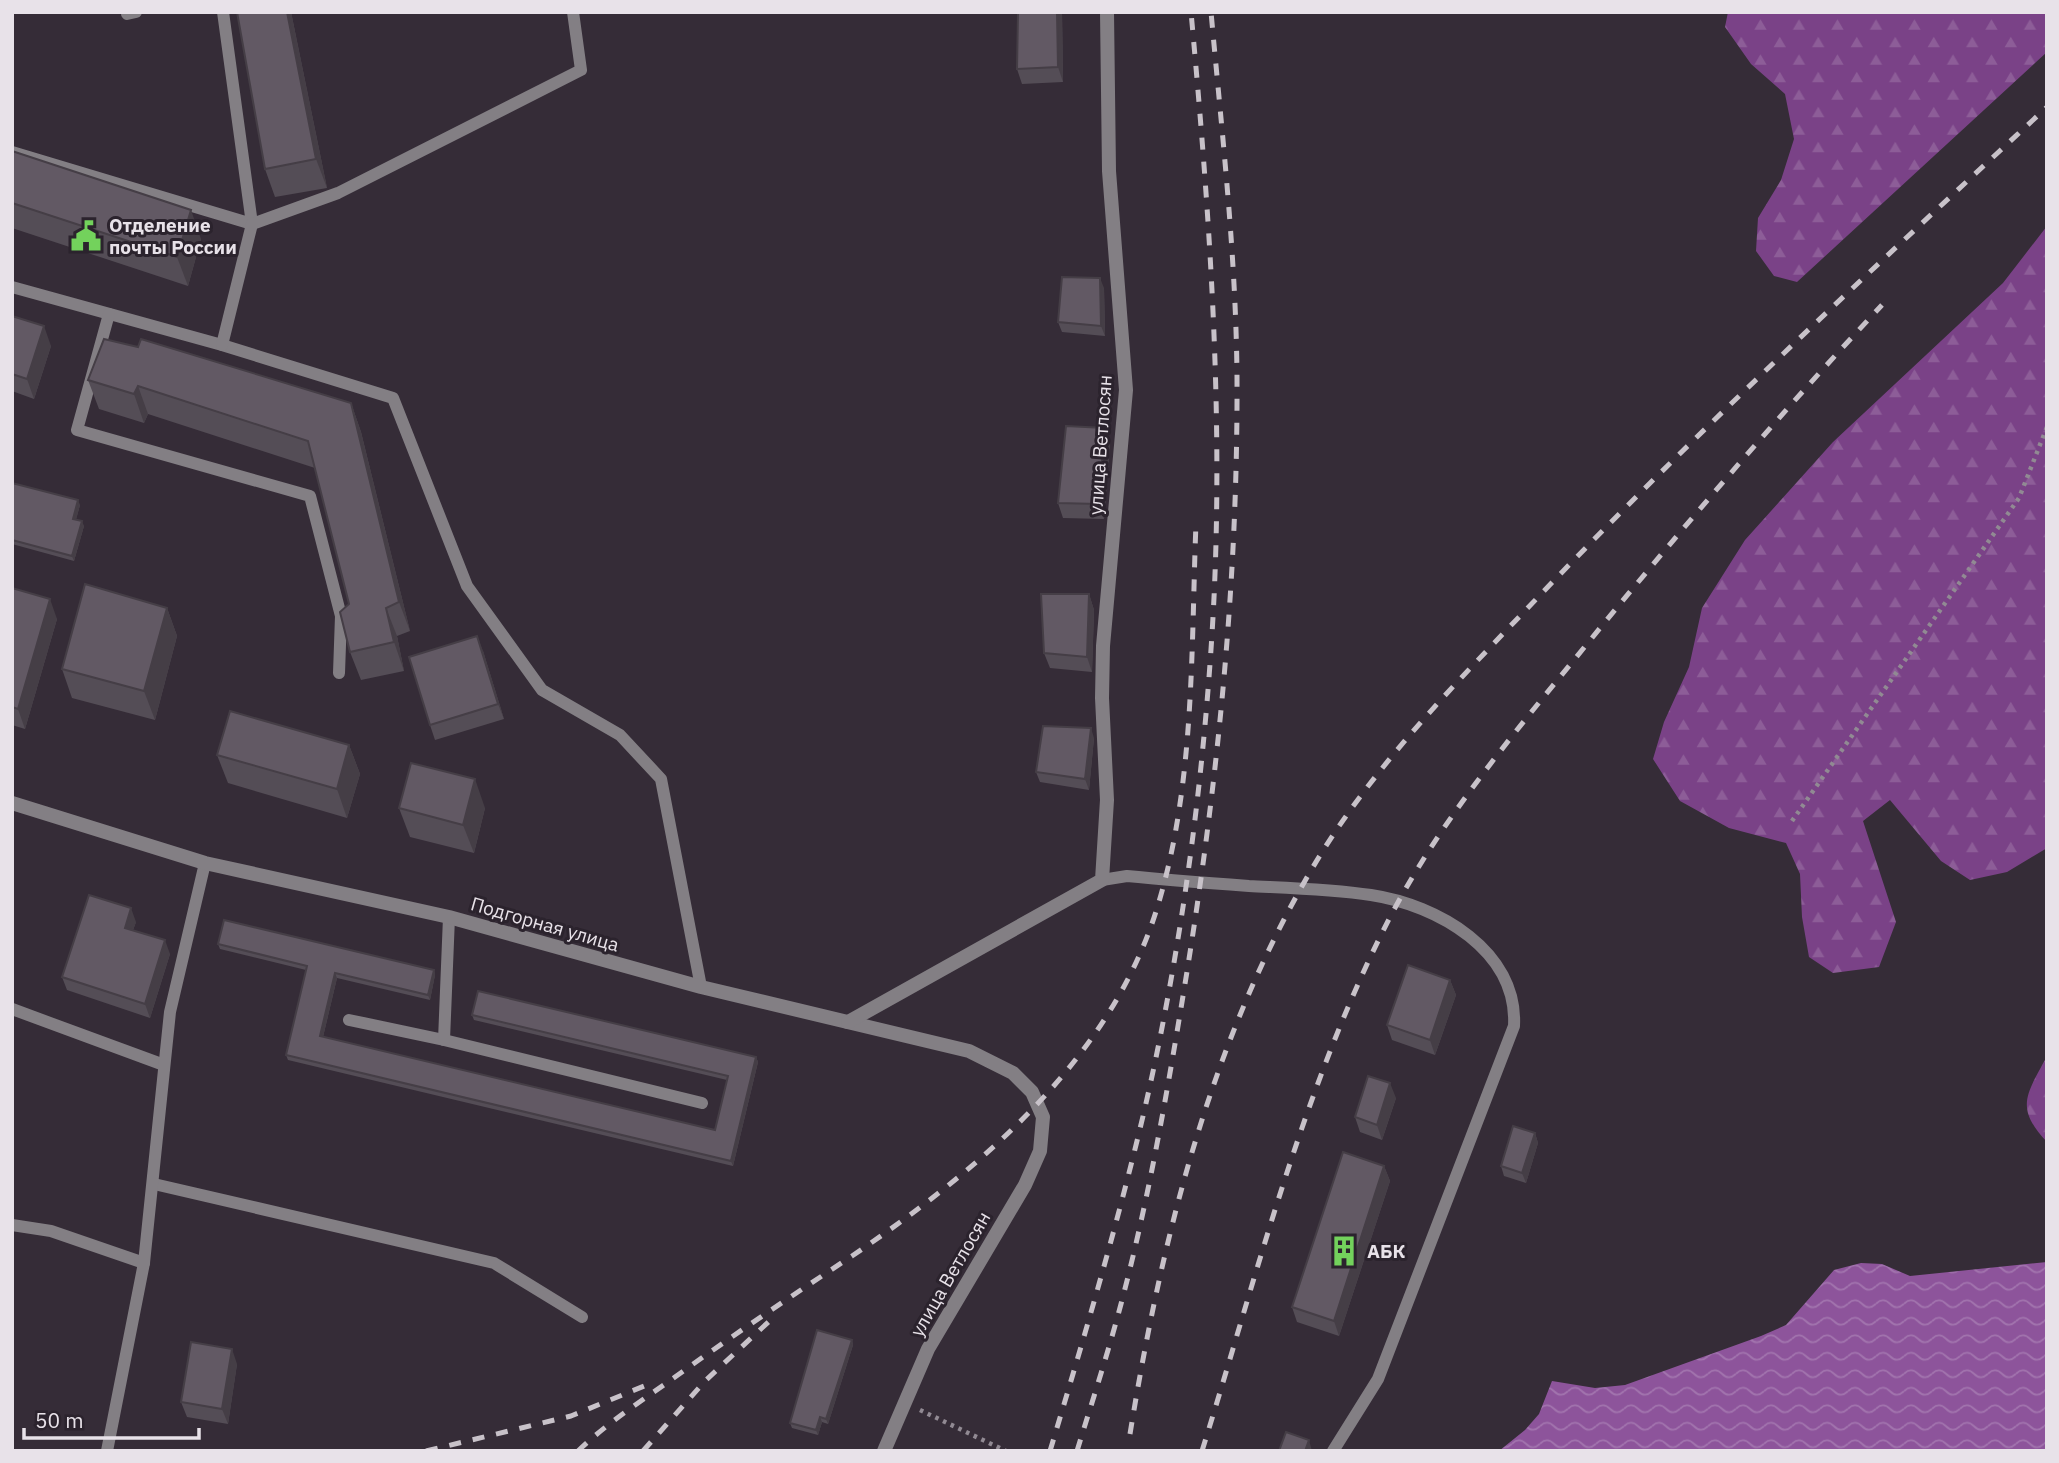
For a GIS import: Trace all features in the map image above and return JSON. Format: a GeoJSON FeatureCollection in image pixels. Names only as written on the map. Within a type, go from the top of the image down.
{"type":"FeatureCollection","features":[{"type":"Feature","properties":{"kind":"street","name":"улица Ветлосян"},"geometry":{"type":"LineString","coordinates":[[1102,880],[1107,800],[1102,698],[1103,646],[1126,390],[1110,171],[1107,12]]}},
{"type":"Feature","properties":{"kind":"street","name":"Подгорная улица"},"geometry":{"type":"LineString","coordinates":[[12,803],[205,863],[449,917],[701,988],[969,1051],[999,1064],[1028,1087],[1043,1116]]}},
{"type":"Feature","properties":{"kind":"street"},"geometry":{"type":"LineString","coordinates":[[848,1021],[1102,880]]}},
{"type":"Feature","properties":{"kind":"street","name":"улица Ветлосян"},"geometry":{"type":"LineString","coordinates":[[884,1451],[934,1338],[1030,1175],[1040,1151],[1043,1116]]}},
{"type":"Feature","properties":{"kind":"lane"},"geometry":{"type":"LineString","coordinates":[[222,345],[252,224],[223,12]]}},
{"type":"Feature","properties":{"kind":"lane"},"geometry":{"type":"LineString","coordinates":[[12,152],[252,224],[338,193],[581,70],[573,12]]}},
{"type":"Feature","properties":{"kind":"lane"},"geometry":{"type":"LineString","coordinates":[[12,287],[222,345],[393,398],[467,586],[542,690],[620,736],[661,779],[701,988]]}},
{"type":"Feature","properties":{"kind":"lane"},"geometry":{"type":"LineString","coordinates":[[109,314],[77,430],[310,495],[341,616],[339,673]]}},
{"type":"Feature","properties":{"kind":"lane"},"geometry":{"type":"LineString","coordinates":[[107,1451],[144,1263],[155,1184],[163,1065],[179,968],[205,863]]}},
{"type":"Feature","properties":{"kind":"lane"},"geometry":{"type":"LineString","coordinates":[[1102,880],[1127,876],[1373,895],[1419,909],[1449,923],[1488,953],[1510,985],[1516,1004],[1514,1026],[1378,1379],[1333,1451]]}},
{"type":"Feature","properties":{"kind":"lane"},"geometry":{"type":"LineString","coordinates":[[444,1040],[449,917]]}},
{"type":"Feature","properties":{"kind":"lane"},"geometry":{"type":"LineString","coordinates":[[12,1009],[163,1065]]}},
{"type":"Feature","properties":{"kind":"lane"},"geometry":{"type":"LineString","coordinates":[[349,1020],[444,1040],[702,1103]]}},
{"type":"Feature","properties":{"kind":"lane"},"geometry":{"type":"LineString","coordinates":[[155,1184],[494,1263],[582,1317]]}},
{"type":"Feature","properties":{"kind":"lane"},"geometry":{"type":"LineString","coordinates":[[12,1226],[51,1231],[144,1263]]}},
{"type":"Feature","properties":{"kind":"path"},"geometry":{"type":"LineString","coordinates":[[1793,821],[2019,498],[2047,427]]}},
{"type":"Feature","properties":{"kind":"path"},"geometry":{"type":"LineString","coordinates":[[903,1403],[1006,1451]]}},
{"type":"Feature","properties":{"kind":"green space"},"geometry":{"type":"Polygon","coordinates":[[[1728,12],[2047,12],[2047,52],[1797,282],[1774,276],[1756,251],[1758,218],[1781,180],[1794,139],[1785,94],[1751,64],[1725,27],[1728,12]]]}},
{"type":"Feature","properties":{"kind":"green space"},"geometry":{"type":"Polygon","coordinates":[[[2047,226],[2047,848],[2007,872],[1970,880],[1941,861],[1890,800],[1863,821],[1896,922],[1879,967],[1833,973],[1809,957],[1802,917],[1800,874],[1786,843],[1729,828],[1680,801],[1653,759],[1664,722],[1689,667],[1702,608],[1745,540],[1833,442],[2003,283],[2047,226]]]}},
{"type":"Feature","properties":{"kind":"green space"},"geometry":{"type":"Polygon","coordinates":[[[2047,1056],[2047,1142],[2030,1119],[2027,1100],[2047,1056]]]}},
{"type":"Feature","properties":{"kind":"water"},"geometry":{"type":"Polygon","coordinates":[[[2047,1262],[2047,1451],[1499,1451],[1525,1430],[1539,1414],[1552,1381],[1595,1388],[1625,1385],[1761,1336],[1786,1325],[1834,1270],[1861,1263],[1882,1264],[1910,1276],[2047,1262]]]}},
{"type":"Feature","properties":{"kind":"building"},"geometry":{"type":"Polygon","coordinates":[[[237,12],[287,12],[316,159],[265,169],[237,12]]]}},
{"type":"Feature","properties":{"kind":"building"},"geometry":{"type":"Polygon","coordinates":[[[1018,12],[1057,12],[1058,67],[1017,69],[1018,12]]]}},
{"type":"Feature","properties":{"kind":"building"},"geometry":{"type":"Polygon","coordinates":[[[12,151],[191,210],[177,257],[12,203],[12,151]]]}},
{"type":"Feature","properties":{"kind":"building"},"geometry":{"type":"Polygon","coordinates":[[[1062,277],[1100,278],[1101,326],[1058,322],[1062,277]]]}},
{"type":"Feature","properties":{"kind":"building"},"geometry":{"type":"Polygon","coordinates":[[[12,316],[44,326],[27,379],[12,374],[12,316]]]}},
{"type":"Feature","properties":{"kind":"building"},"geometry":{"type":"Polygon","coordinates":[[[104,339],[138,347],[141,339],[351,403],[399,602],[386,608],[394,642],[350,652],[340,612],[349,604],[308,441],[138,386],[134,394],[88,380],[104,339]]]}},
{"type":"Feature","properties":{"kind":"building"},"geometry":{"type":"Polygon","coordinates":[[[1066,426],[1105,428],[1098,504],[1058,503],[1066,426]]]}},
{"type":"Feature","properties":{"kind":"building"},"geometry":{"type":"Polygon","coordinates":[[[12,483],[78,500],[73,519],[82,521],[72,556],[12,540],[12,483]]]}},
{"type":"Feature","properties":{"kind":"building"},"geometry":{"type":"Polygon","coordinates":[[[85,584],[167,608],[144,691],[62,669],[85,584]]]}},
{"type":"Feature","properties":{"kind":"building"},"geometry":{"type":"Polygon","coordinates":[[[12,588],[50,599],[18,709],[12,707],[12,588]]]}},
{"type":"Feature","properties":{"kind":"building"},"geometry":{"type":"Polygon","coordinates":[[[1041,594],[1089,594],[1087,657],[1044,653],[1041,594]]]}},
{"type":"Feature","properties":{"kind":"building"},"geometry":{"type":"Polygon","coordinates":[[[477,636],[498,704],[430,725],[409,657],[477,636]]]}},
{"type":"Feature","properties":{"kind":"building"},"geometry":{"type":"Polygon","coordinates":[[[230,711],[349,745],[337,789],[217,755],[230,711]]]}},
{"type":"Feature","properties":{"kind":"building"},"geometry":{"type":"Polygon","coordinates":[[[1043,726],[1091,728],[1085,779],[1036,772],[1043,726]]]}},
{"type":"Feature","properties":{"kind":"building"},"geometry":{"type":"Polygon","coordinates":[[[411,763],[475,779],[463,825],[399,808],[411,763]]]}},
{"type":"Feature","properties":{"kind":"building"},"geometry":{"type":"Polygon","coordinates":[[[89,895],[131,908],[125,928],[165,940],[145,1004],[62,977],[89,895]]]}},
{"type":"Feature","properties":{"kind":"building"},"geometry":{"type":"Polygon","coordinates":[[[224,920],[434,970],[428,995],[335,973],[320,1036],[715,1130],[728,1076],[472,1015],[478,991],[756,1057],[731,1161],[286,1055],[307,966],[218,944],[224,920]]]}},
{"type":"Feature","properties":{"kind":"building"},"geometry":{"type":"Polygon","coordinates":[[[1408,965],[1450,980],[1430,1040],[1387,1025],[1408,965]]]}},
{"type":"Feature","properties":{"kind":"building"},"geometry":{"type":"Polygon","coordinates":[[[1368,1076],[1390,1083],[1377,1125],[1355,1117],[1368,1076]]]}},
{"type":"Feature","properties":{"kind":"building"},"geometry":{"type":"Polygon","coordinates":[[[1513,1126],[1535,1133],[1522,1173],[1501,1166],[1513,1126]]]}},
{"type":"Feature","properties":{"kind":"building","name":"АБК"},"geometry":{"type":"Polygon","coordinates":[[[1343,1152],[1384,1166],[1334,1321],[1292,1307],[1343,1152]]]}},
{"type":"Feature","properties":{"kind":"building"},"geometry":{"type":"Polygon","coordinates":[[[817,1330],[852,1340],[826,1419],[820,1417],[816,1430],[790,1423],[817,1330]]]}},
{"type":"Feature","properties":{"kind":"building"},"geometry":{"type":"Polygon","coordinates":[[[191,1342],[232,1349],[222,1409],[181,1402],[191,1342]]]}},
{"type":"Feature","properties":{"kind":"building"},"geometry":{"type":"Polygon","coordinates":[[[1286,1432],[1309,1440],[1305,1451],[1279,1451],[1286,1432]]]}},
{"type":"Feature","properties":{"kind":"railway"},"geometry":{"type":"LineString","coordinates":[[1050,1451],[1134,1155],[1157,1053],[1188,874],[1208,694],[1216,556],[1216,401],[1204,167],[1191,12]]}},
{"type":"Feature","properties":{"kind":"railway"},"geometry":{"type":"LineString","coordinates":[[1077,1451],[1121,1304],[1156,1150],[1195,919],[1223,687],[1234,532],[1237,377],[1231,240],[1211,12]]}},
{"type":"Feature","properties":{"kind":"railway"},"geometry":{"type":"LineString","coordinates":[[1130,1434],[1175,1214],[1219,1070],[1277,933],[1337,829],[1420,723],[1604,529],[1791,346],[2047,107]]}},
{"type":"Feature","properties":{"kind":"railway"},"geometry":{"type":"LineString","coordinates":[[1202,1451],[1281,1190],[1326,1062],[1380,937],[1424,858],[1475,785],[1623,601],[1732,472],[1882,305]]}},
{"type":"Feature","properties":{"kind":"railway"},"geometry":{"type":"LineString","coordinates":[[578,1451],[633,1406],[852,1256],[947,1186],[1036,1106],[1075,1061],[1109,1013],[1137,961],[1158,905],[1179,812],[1192,667],[1196,523]]}},
{"type":"Feature","properties":{"kind":"railway"},"geometry":{"type":"LineString","coordinates":[[643,1451],[705,1381],[777,1314]]}},
{"type":"Feature","properties":{"kind":"railway"},"geometry":{"type":"LineString","coordinates":[[426,1451],[571,1416],[654,1382]]}},
{"type":"Feature","properties":{"kind":"place","name":"Отделение почты России"},"geometry":{"type":"Point","coordinates":[86,236]}},
{"type":"Feature","properties":{"kind":"place","name":"АБК"},"geometry":{"type":"Point","coordinates":[1344,1251]}}]}
